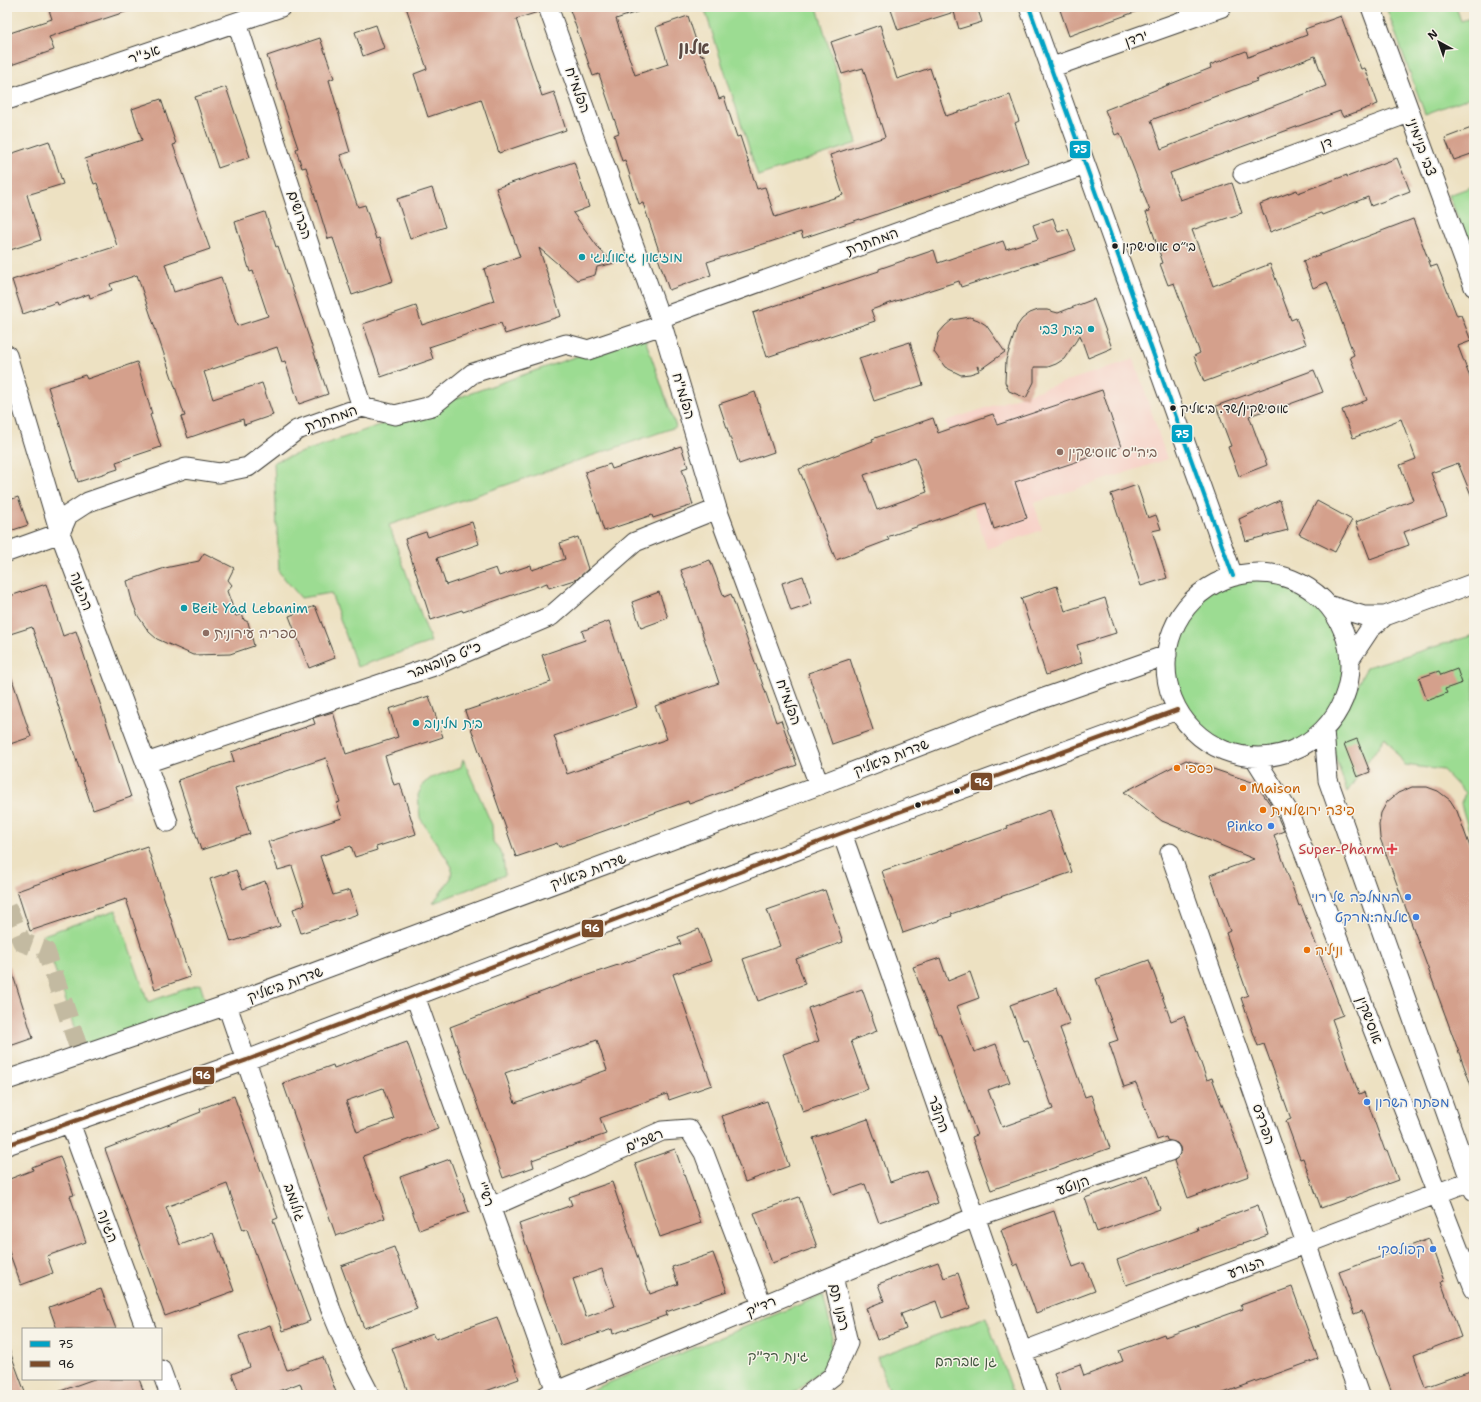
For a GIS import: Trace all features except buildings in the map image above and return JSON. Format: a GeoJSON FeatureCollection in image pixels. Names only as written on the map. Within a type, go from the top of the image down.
{"type":"FeatureCollection","features":[{"type":"Feature","properties":{"kind":"street","name":"אז\"ר"},"geometry":{"type":"LineString","coordinates":[[7,100],[247,15],[280,7]]}},
{"type":"Feature","properties":{"kind":"street","name":"הפלמ\"ח"},"geometry":{"type":"LineString","coordinates":[[548,7],[661,322],[718,509],[819,785]]}},
{"type":"Feature","properties":{"kind":"street"},"geometry":{"type":"LineString","coordinates":[[1029,7],[1233,576]]}},
{"type":"Feature","properties":{"kind":"street","name":"ירדן"},"geometry":{"type":"LineString","coordinates":[[1050,68],[1222,7]]}},
{"type":"Feature","properties":{"kind":"street","name":"צבי בנימיני"},"geometry":{"type":"LineString","coordinates":[[1371,7],[1409,113],[1470,264],[1474,287]]}},
{"type":"Feature","properties":{"kind":"street","name":"הברושים"},"geometry":{"type":"LineString","coordinates":[[247,15],[362,407]]}},
{"type":"Feature","properties":{"kind":"street","name":"דן"},"geometry":{"type":"LineString","coordinates":[[1243,174],[1409,113]]}},
{"type":"Feature","properties":{"kind":"street","name":"המחתרת"},"geometry":{"type":"LineString","coordinates":[[60,533],[68,515],[88,502],[186,468],[219,473],[248,467],[297,430],[362,407],[395,416],[432,406],[473,373],[566,344],[588,350],[1085,165]]}},
{"type":"Feature","properties":{"kind":"street","name":"ההגנה"},"geometry":{"type":"LineString","coordinates":[[7,355],[60,533],[168,822]]}},
{"type":"Feature","properties":{"kind":"street","name":"כ\"ט בנובמבר"},"geometry":{"type":"LineString","coordinates":[[146,763],[431,667],[551,616],[635,542],[718,509]]}},
{"type":"Feature","properties":{"kind":"street"},"geometry":{"type":"LineString","coordinates":[[7,552],[60,533]]}},
{"type":"Feature","properties":{"kind":"street"},"geometry":{"type":"LineString","coordinates":[[1246,574],[1277,575],[1305,586],[1328,605],[1344,631],[1350,659],[1350,678],[1345,697],[1336,714],[1324,730],[1304,745],[1280,755],[1254,757],[1223,751],[1197,734],[1177,710],[1171,695],[1166,673],[1167,655],[1172,633],[1183,612],[1198,596],[1218,583],[1233,576],[1246,574]]}},
{"type":"Feature","properties":{"kind":"street"},"geometry":{"type":"LineString","coordinates":[[1328,605],[1364,616],[1385,616],[1474,583]]}},
{"type":"Feature","properties":{"kind":"street"},"geometry":{"type":"LineString","coordinates":[[1350,659],[1370,629],[1385,616]]}},
{"type":"Feature","properties":{"kind":"street","name":"שדרות ביאליק"},"geometry":{"type":"LineString","coordinates":[[7,1080],[227,1005],[819,785],[1030,703],[1167,655]]}},
{"type":"Feature","properties":{"kind":"street"},"geometry":{"type":"LineString","coordinates":[[7,1145],[247,1060],[842,833],[1177,710]]}},
{"type":"Feature","properties":{"kind":"street"},"geometry":{"type":"LineString","coordinates":[[1324,730],[1328,780],[1472,1186]]}},
{"type":"Feature","properties":{"kind":"street","name":"אוסישקין"},"geometry":{"type":"LineString","coordinates":[[1254,757],[1288,811],[1474,1288]]}},
{"type":"Feature","properties":{"kind":"street","name":"הקוצר"},"geometry":{"type":"LineString","coordinates":[[842,833],[1037,1395]]}},
{"type":"Feature","properties":{"kind":"street","name":"הפרדס"},"geometry":{"type":"LineString","coordinates":[[1170,853],[1359,1395]]}},
{"type":"Feature","properties":{"kind":"street","name":"רש\"י"},"geometry":{"type":"LineString","coordinates":[[415,996],[491,1207],[552,1393]]}},
{"type":"Feature","properties":{"kind":"street","name":"גולומב"},"geometry":{"type":"LineString","coordinates":[[227,1005],[331,1310],[351,1358],[370,1395]]}},
{"type":"Feature","properties":{"kind":"street","name":"הגינה"},"geometry":{"type":"LineString","coordinates":[[70,1123],[146,1328]]}},
{"type":"Feature","properties":{"kind":"street","name":"רשב\"ם"},"geometry":{"type":"LineString","coordinates":[[491,1207],[662,1131],[689,1129],[704,1154],[762,1305]]}},
{"type":"Feature","properties":{"kind":"street","name":"הנוטע"},"geometry":{"type":"LineString","coordinates":[[975,1217],[1170,1151]]}},
{"type":"Feature","properties":{"kind":"street","name":"הזורע"},"geometry":{"type":"LineString","coordinates":[[1022,1352],[1438,1194],[1472,1186]]}},
{"type":"Feature","properties":{"kind":"street","name":"רד\"ק"},"geometry":{"type":"LineString","coordinates":[[552,1393],[975,1217]]}},
{"type":"Feature","properties":{"kind":"street","name":"רבנו תם"},"geometry":{"type":"LineString","coordinates":[[808,1395],[834,1376],[848,1343],[833,1276]]}},
{"type":"Feature","properties":{"kind":"street"},"geometry":{"type":"LineString","coordinates":[[162,1373],[170,1395]]}},
{"type":"Feature","properties":{"kind":"shaded area","name":"ביה\"ס אוסישקין"},"geometry":{"type":"Polygon","coordinates":[[[1134,359],[1167,459],[1034,503],[1042,530],[987,549],[946,421],[1134,359]]]}},
{"type":"Feature","properties":{"kind":"green space"},"geometry":{"type":"Polygon","coordinates":[[[704,7],[817,7],[857,143],[758,176],[704,7]]]}},
{"type":"Feature","properties":{"kind":"green space"},"geometry":{"type":"Polygon","coordinates":[[[1386,7],[1456,7],[1461,21],[1474,17],[1474,96],[1425,114],[1386,7]]]}},
{"type":"Feature","properties":{"kind":"green space"},"geometry":{"type":"Polygon","coordinates":[[[1474,186],[1474,249],[1470,250],[1449,195],[1474,186]]]}},
{"type":"Feature","properties":{"kind":"green space"},"geometry":{"type":"Polygon","coordinates":[[[643,333],[676,427],[389,525],[431,642],[357,667],[331,593],[301,598],[279,572],[274,462],[643,333]]]}},
{"type":"Feature","properties":{"kind":"green space"},"geometry":{"type":"Polygon","coordinates":[[[1258,573],[1276,575],[1293,580],[1309,589],[1323,600],[1334,614],[1343,630],[1348,647],[1350,665],[1348,683],[1343,700],[1334,716],[1323,730],[1309,741],[1293,750],[1276,755],[1258,757],[1240,755],[1223,750],[1207,741],[1193,730],[1182,716],[1173,700],[1168,683],[1166,665],[1168,647],[1173,630],[1182,614],[1193,600],[1207,589],[1223,580],[1240,575],[1258,573]]]}},
{"type":"Feature","properties":{"kind":"green space"},"geometry":{"type":"Polygon","coordinates":[[[1474,635],[1474,848],[1461,804],[1465,793],[1443,770],[1405,765],[1385,737],[1347,792],[1329,737],[1367,667],[1474,635]]]}},
{"type":"Feature","properties":{"kind":"green space"},"geometry":{"type":"Polygon","coordinates":[[[463,759],[492,825],[493,842],[499,849],[503,858],[505,875],[433,903],[451,878],[452,867],[420,818],[418,795],[423,784],[431,778],[461,767],[463,759]]]}},
{"type":"Feature","properties":{"kind":"green space"},"geometry":{"type":"Polygon","coordinates":[[[116,910],[148,1002],[200,984],[206,1003],[82,1047],[43,935],[116,910]]]}},
{"type":"Feature","properties":{"kind":"green space","name":"גינת רד\"ק"},"geometry":{"type":"Polygon","coordinates":[[[823,1295],[832,1333],[831,1361],[797,1391],[786,1395],[579,1395],[823,1295]]]}},
{"type":"Feature","properties":{"kind":"green space","name":"גן אברהם"},"geometry":{"type":"Polygon","coordinates":[[[986,1317],[1014,1395],[891,1395],[877,1357],[986,1317]]]}},
{"type":"Feature","properties":{"kind":"tunnel"},"geometry":{"type":"LineString","coordinates":[[7,907],[22,942],[46,951],[81,1055]]}},
{"type":"Feature","properties":{"kind":"transit line","name":"75"},"geometry":{"type":"LineString","coordinates":[[1029,7],[1233,576]]}},
{"type":"Feature","properties":{"kind":"transit line","name":"96"},"geometry":{"type":"LineString","coordinates":[[7,1145],[247,1060],[842,833],[1177,710]]}},
{"type":"Feature","properties":{"kind":"place","name":"בי״ס אוסישקין"},"geometry":{"type":"Point","coordinates":[1115,246]}},
{"type":"Feature","properties":{"kind":"place","name":"מוזיאון גיאולוגי"},"geometry":{"type":"Point","coordinates":[582,257]}},
{"type":"Feature","properties":{"kind":"place","name":"בית צבי"},"geometry":{"type":"Point","coordinates":[1091,329]}},
{"type":"Feature","properties":{"kind":"place","name":"אוסישקין/שד. ביאליק"},"geometry":{"type":"Point","coordinates":[1173,408]}},
{"type":"Feature","properties":{"kind":"place","name":"ביה\"ס אוסישקין"},"geometry":{"type":"Point","coordinates":[1060,452]}},
{"type":"Feature","properties":{"kind":"place","name":"Beit Yad Lebanim"},"geometry":{"type":"Point","coordinates":[184,608]}},
{"type":"Feature","properties":{"kind":"place","name":"ספריה עירונית"},"geometry":{"type":"Point","coordinates":[206,633]}},
{"type":"Feature","properties":{"kind":"place","name":"בית מלינוב"},"geometry":{"type":"Point","coordinates":[416,723]}},
{"type":"Feature","properties":{"kind":"place","name":"כספי"},"geometry":{"type":"Point","coordinates":[1177,768]}},
{"type":"Feature","properties":{"kind":"place","name":"Maison"},"geometry":{"type":"Point","coordinates":[1243,788]}},
{"type":"Feature","properties":{"kind":"place","name":"פיצה ירושלמית"},"geometry":{"type":"Point","coordinates":[1263,810]}},
{"type":"Feature","properties":{"kind":"place","name":"Pinko"},"geometry":{"type":"Point","coordinates":[1271,826]}},
{"type":"Feature","properties":{"kind":"place","name":"Super-Pharm"},"geometry":{"type":"Point","coordinates":[1392,849]}},
{"type":"Feature","properties":{"kind":"place","name":"הממלכה של רוי"},"geometry":{"type":"Point","coordinates":[1408,897]}},
{"type":"Feature","properties":{"kind":"place","name":"אלמה:מרקט"},"geometry":{"type":"Point","coordinates":[1416,917]}},
{"type":"Feature","properties":{"kind":"place","name":"וניליה"},"geometry":{"type":"Point","coordinates":[1307,950]}},
{"type":"Feature","properties":{"kind":"place","name":"מפתח השרון"},"geometry":{"type":"Point","coordinates":[1367,1102]}},
{"type":"Feature","properties":{"kind":"place","name":"קפולסקי"},"geometry":{"type":"Point","coordinates":[1433,1249]}},
{"type":"Feature","properties":{"kind":"district","name":"אלון"},"geometry":{"type":"Point","coordinates":[694,48]}}]}
